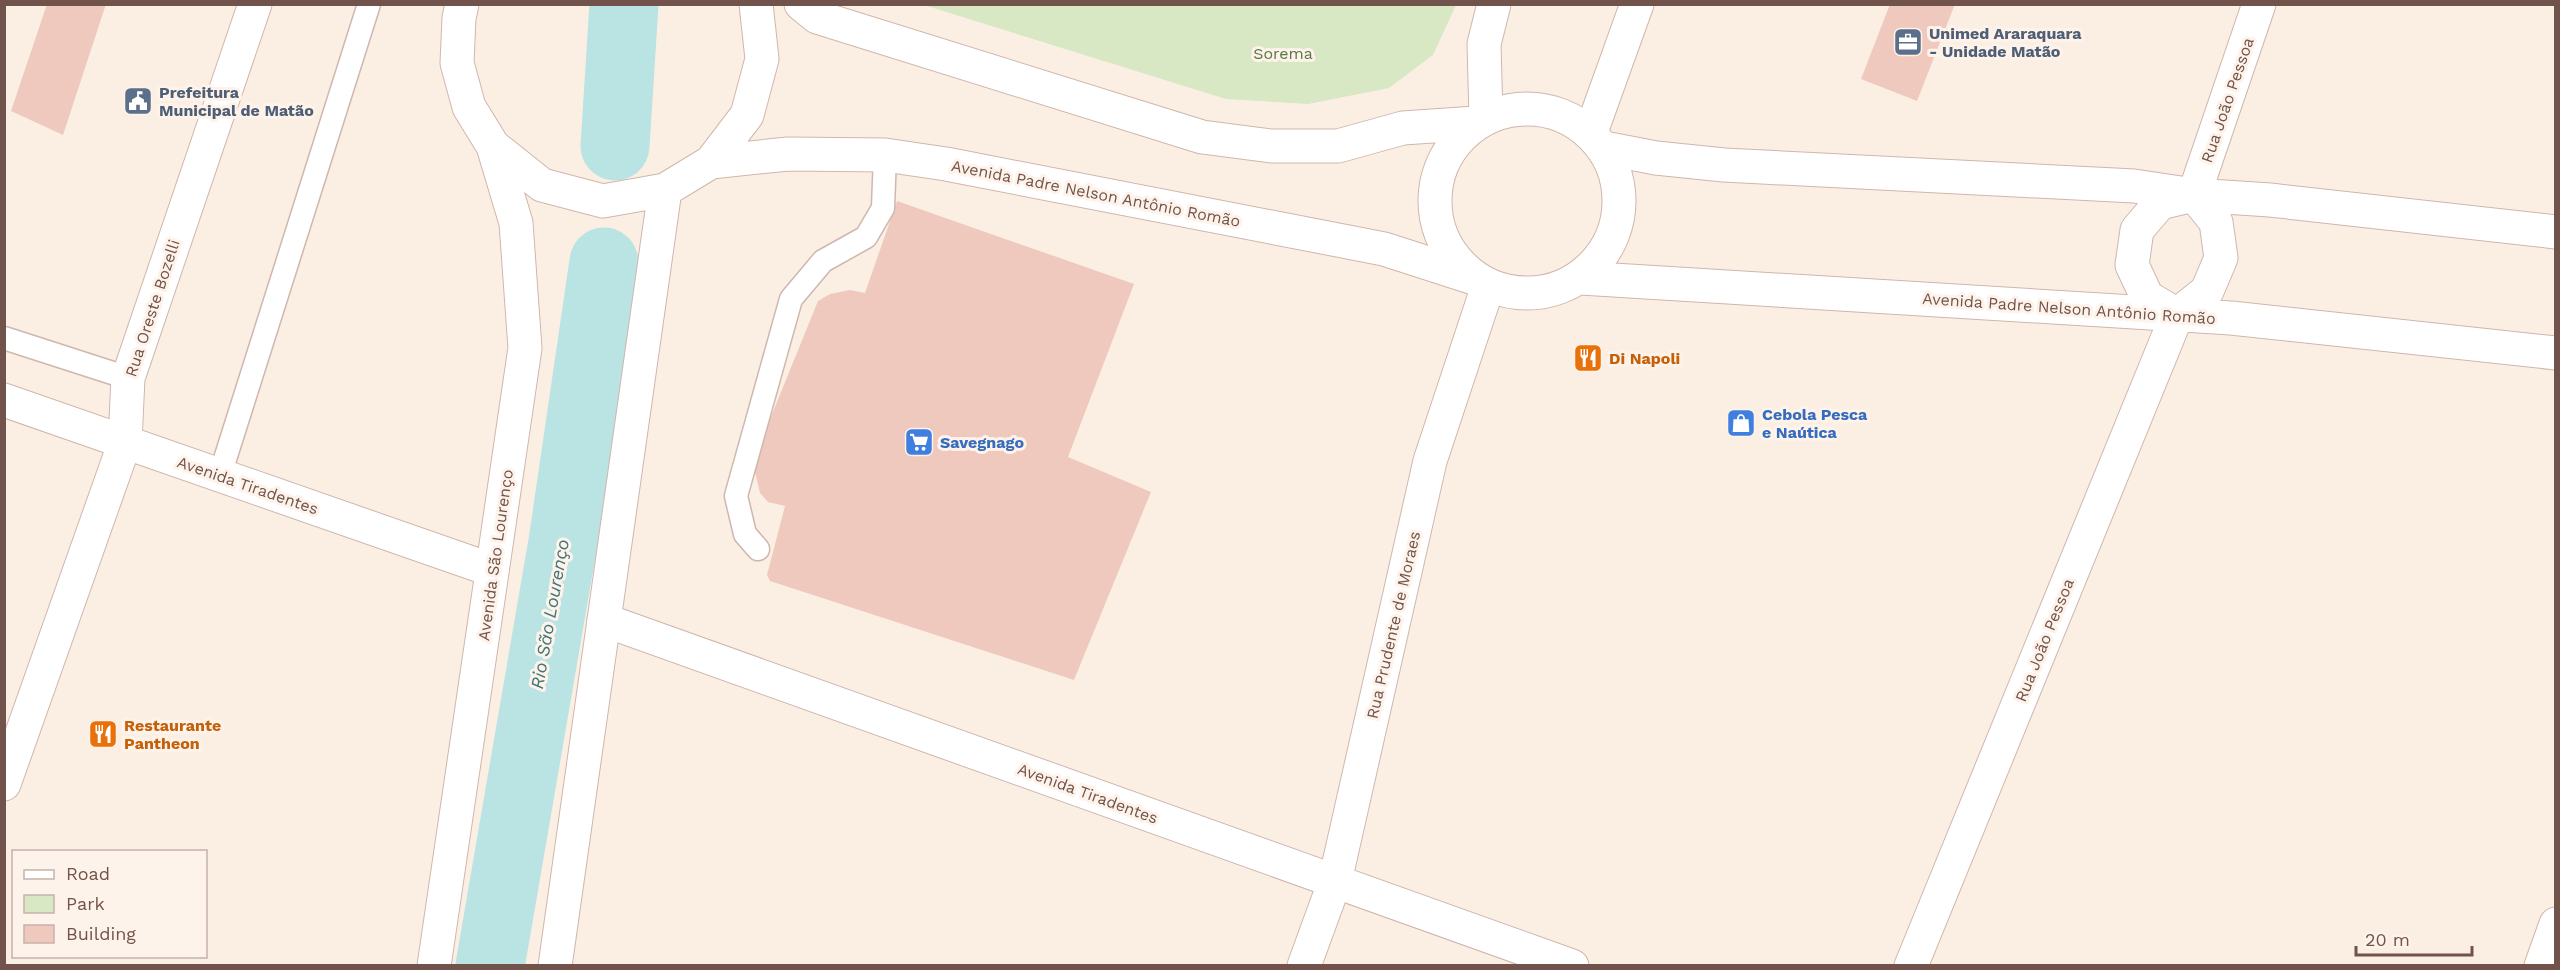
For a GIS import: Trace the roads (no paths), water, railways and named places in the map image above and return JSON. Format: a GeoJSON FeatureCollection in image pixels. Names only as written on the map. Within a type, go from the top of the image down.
{"type":"FeatureCollection","features":[{"type":"Feature","properties":{"kind":"main road","name":"Rua Oreste Bozelli"},"geometry":{"type":"LineString","coordinates":[[4,784],[125,442],[128,378],[255,4]]}},
{"type":"Feature","properties":{"kind":"main road"},"geometry":{"type":"LineString","coordinates":[[462,4],[459,18],[457,63],[469,107],[493,146],[542,185],[603,201],[664,190],[711,162],[747,115],[762,59],[756,4]]}},
{"type":"Feature","properties":{"kind":"main road"},"geometry":{"type":"LineString","coordinates":[[801,4],[817,17],[1202,136],[1271,146],[1338,146],[1403,128],[1481,120],[1522,107],[1558,113],[1597,140],[1656,158],[1724,165],[2134,186],[2194,195],[2270,200],[2556,232]]}},
{"type":"Feature","properties":{"kind":"main road"},"geometry":{"type":"LineString","coordinates":[[1494,4],[1484,44],[1481,120],[1445,156],[1434,200],[1444,244],[1481,282],[1519,295],[1552,292],[1581,278],[1612,241],[1621,193],[1597,140],[1637,4]]}},
{"type":"Feature","properties":{"kind":"main road","name":"Rua João Pessoa"},"geometry":{"type":"LineString","coordinates":[[2194,195],[2259,4]]}},
{"type":"Feature","properties":{"kind":"main road","name":"Avenida São Lourenço"},"geometry":{"type":"LineString","coordinates":[[434,966],[525,348],[516,223],[493,146]]}},
{"type":"Feature","properties":{"kind":"main road","name":"Avenida Padre Nelson Antônio Romão"},"geometry":{"type":"LineString","coordinates":[[711,162],[788,154],[885,155],[946,164],[1384,249],[1481,282]]}},
{"type":"Feature","properties":{"kind":"main road"},"geometry":{"type":"LineString","coordinates":[[555,966],[664,190]]}},
{"type":"Feature","properties":{"kind":"main road"},"geometry":{"type":"LineString","coordinates":[[2194,195],[2216,222],[2221,258],[2207,291],[2177,315],[2147,297],[2132,265],[2137,230],[2160,203],[2194,195]]}},
{"type":"Feature","properties":{"kind":"main road","name":"Avenida Padre Nelson Antônio Romão"},"geometry":{"type":"LineString","coordinates":[[1581,278],[2177,315],[2556,353]]}},
{"type":"Feature","properties":{"kind":"main road","name":"Rua Prudente de Moraes"},"geometry":{"type":"LineString","coordinates":[[1304,966],[1335,881],[1430,461],[1481,282]]}},
{"type":"Feature","properties":{"kind":"main road","name":"Rua João Pessoa"},"geometry":{"type":"LineString","coordinates":[[1911,966],[2177,315]]}},
{"type":"Feature","properties":{"kind":"main road","name":"Avenida Tiradentes"},"geometry":{"type":"LineString","coordinates":[[4,400],[492,570]]}},
{"type":"Feature","properties":{"kind":"main road","name":"Avenida Tiradentes"},"geometry":{"type":"LineString","coordinates":[[604,620],[1572,966]]}},
{"type":"Feature","properties":{"kind":"main road"},"geometry":{"type":"LineString","coordinates":[[2541,966],[2556,924]]}},
{"type":"Feature","properties":{"kind":"lane"},"geometry":{"type":"LineString","coordinates":[[220,475],[369,4]]}},
{"type":"Feature","properties":{"kind":"lane"},"geometry":{"type":"LineString","coordinates":[[758,549],[745,534],[736,496],[791,299],[823,261],[866,237],[883,208],[885,155]]}},
{"type":"Feature","properties":{"kind":"lane"},"geometry":{"type":"LineString","coordinates":[[6,342],[128,378]]}},
{"type":"Feature","properties":{"kind":"waterway","name":"Rio São Lourenço"},"geometry":{"type":"LineString","coordinates":[[615,146],[624,4]]}},
{"type":"Feature","properties":{"kind":"waterway","name":"Rio São Lourenço"},"geometry":{"type":"LineString","coordinates":[[490,966],[563,542],[604,262]]}},
{"type":"Feature","properties":{"kind":"place","name":"Unimed Araraquara - Unidade Matão"},"geometry":{"type":"Point","coordinates":[1908,42]}},
{"type":"Feature","properties":{"kind":"place","name":"Prefeitura Municipal de Matão"},"geometry":{"type":"Point","coordinates":[138,101]}},
{"type":"Feature","properties":{"kind":"place","name":"Di Napoli"},"geometry":{"type":"Point","coordinates":[1588,358]}},
{"type":"Feature","properties":{"kind":"place","name":"Cebola Pesca e Naútica"},"geometry":{"type":"Point","coordinates":[1741,423]}},
{"type":"Feature","properties":{"kind":"place","name":"Savegnago"},"geometry":{"type":"Point","coordinates":[919,442]}},
{"type":"Feature","properties":{"kind":"place","name":"Restaurante Pantheon"},"geometry":{"type":"Point","coordinates":[103,734]}},
{"type":"Feature","properties":{"kind":"park label","name":"Sorema"},"geometry":{"type":"Point","coordinates":[1283,53]}}]}
